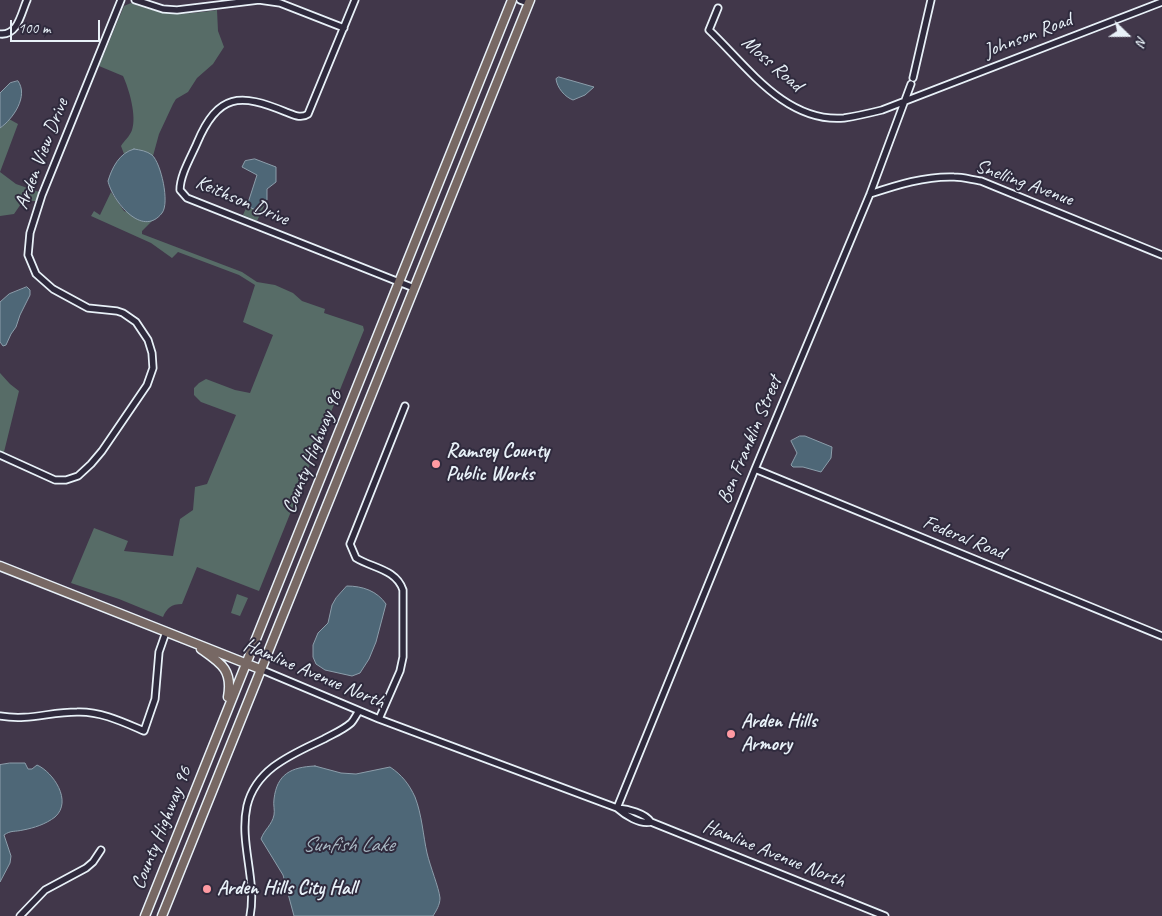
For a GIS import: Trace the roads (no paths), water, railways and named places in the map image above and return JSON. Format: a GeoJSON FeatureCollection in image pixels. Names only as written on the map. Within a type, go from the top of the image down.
{"type":"FeatureCollection","features":[{"type":"Feature","properties":{"kind":"main road","name":"County Highway 96"},"geometry":{"type":"LineString","coordinates":[[145,916],[512,0]]}},
{"type":"Feature","properties":{"kind":"main road","name":"County Highway 96"},"geometry":{"type":"LineString","coordinates":[[162,916],[529,2]]}},
{"type":"Feature","properties":{"kind":"main road","name":"Hamline Avenue North"},"geometry":{"type":"LineString","coordinates":[[0,566],[260,669]]}},
{"type":"Feature","properties":{"kind":"main road"},"geometry":{"type":"LineString","coordinates":[[184,639],[220,663],[227,671],[229,690],[222,720]]}},
{"type":"Feature","properties":{"kind":"street"},"geometry":{"type":"LineString","coordinates":[[0,34],[6,35],[13,30],[27,0]]}},
{"type":"Feature","properties":{"kind":"street","name":"Arden View Drive"},"geometry":{"type":"LineString","coordinates":[[0,455],[55,480],[66,480],[78,476],[102,451],[147,386],[153,368],[153,358],[148,340],[136,322],[117,311],[88,308],[53,289],[36,274],[28,255],[30,233],[42,195],[121,0]]}},
{"type":"Feature","properties":{"kind":"street"},"geometry":{"type":"LineString","coordinates":[[135,0],[163,9],[177,10],[259,0],[269,1],[288,5],[344,28]]}},
{"type":"Feature","properties":{"kind":"street","name":"Keithson Drive"},"geometry":{"type":"LineString","coordinates":[[355,0],[308,114],[296,116],[265,103],[252,100],[233,102],[221,107],[212,115],[203,129],[182,179],[180,190],[187,198],[414,288]]}},
{"type":"Feature","properties":{"kind":"street"},"geometry":{"type":"LineString","coordinates":[[520,0],[529,2]]}},
{"type":"Feature","properties":{"kind":"street","name":"Ben Franklin Street"},"geometry":{"type":"LineString","coordinates":[[617,808],[754,469],[870,194],[912,81],[931,0]]}},
{"type":"Feature","properties":{"kind":"street","name":"Johnson Road"},"geometry":{"type":"LineString","coordinates":[[905,101],[1162,2]]}},
{"type":"Feature","properties":{"kind":"street","name":"Moss Road"},"geometry":{"type":"LineString","coordinates":[[718,8],[709,30],[764,85],[786,102],[805,112],[843,118],[882,110],[905,101]]}},
{"type":"Feature","properties":{"kind":"street","name":"Snelling Avenue"},"geometry":{"type":"LineString","coordinates":[[870,194],[901,184],[931,178],[955,177],[981,181],[1162,254]]}},
{"type":"Feature","properties":{"kind":"street"},"geometry":{"type":"LineString","coordinates":[[379,719],[400,671],[403,657],[403,590],[400,583],[389,572],[356,558],[350,544],[405,406]]}},
{"type":"Feature","properties":{"kind":"street","name":"Federal Road"},"geometry":{"type":"LineString","coordinates":[[754,469],[1162,636]]}},
{"type":"Feature","properties":{"kind":"street"},"geometry":{"type":"LineString","coordinates":[[0,716],[28,718],[64,712],[89,712],[103,715],[144,731],[155,699],[159,652],[166,632]]}},
{"type":"Feature","properties":{"kind":"street","name":"Hamline Avenue North"},"geometry":{"type":"LineString","coordinates":[[260,669],[379,719],[617,808],[624,814],[646,824],[651,822],[885,916]]}},
{"type":"Feature","properties":{"kind":"street"},"geometry":{"type":"LineString","coordinates":[[250,916],[252,883],[245,825],[247,806],[254,788],[275,765],[352,723],[359,711]]}},
{"type":"Feature","properties":{"kind":"street"},"geometry":{"type":"LineString","coordinates":[[20,916],[45,890],[86,868],[93,862],[100,850]]}},
{"type":"Feature","properties":{"kind":"water"},"geometry":{"type":"Polygon","coordinates":[[[559,77],[594,87],[585,95],[573,100],[567,97],[560,89],[556,79],[559,77]]]}},
{"type":"Feature","properties":{"kind":"water"},"geometry":{"type":"Polygon","coordinates":[[[18,81],[22,93],[21,100],[10,119],[0,128],[0,93],[10,83],[18,81]]]}},
{"type":"Feature","properties":{"kind":"water"},"geometry":{"type":"Polygon","coordinates":[[[134,149],[146,152],[155,159],[165,192],[162,213],[154,220],[146,222],[129,214],[115,198],[108,181],[120,157],[134,149]]]}},
{"type":"Feature","properties":{"kind":"water"},"geometry":{"type":"Polygon","coordinates":[[[255,159],[276,167],[276,182],[267,189],[267,200],[258,211],[247,206],[257,175],[242,167],[245,161],[255,159]]]}},
{"type":"Feature","properties":{"kind":"water"},"geometry":{"type":"Polygon","coordinates":[[[27,287],[30,290],[30,295],[16,327],[6,345],[3,346],[0,342],[0,302],[9,294],[27,287]]]}},
{"type":"Feature","properties":{"kind":"water"},"geometry":{"type":"Polygon","coordinates":[[[800,436],[805,436],[832,447],[831,458],[821,472],[791,465],[797,453],[791,441],[800,436]]]}},
{"type":"Feature","properties":{"kind":"water"},"geometry":{"type":"Polygon","coordinates":[[[347,586],[369,590],[386,604],[376,642],[369,659],[360,673],[352,676],[325,670],[316,664],[313,657],[313,645],[318,633],[328,623],[332,605],[347,586]]]}},
{"type":"Feature","properties":{"kind":"water"},"geometry":{"type":"Polygon","coordinates":[[[25,763],[28,769],[32,769],[37,765],[43,769],[59,788],[62,803],[55,817],[48,822],[4,835],[11,856],[10,863],[0,882],[0,765],[25,763]]]}},
{"type":"Feature","properties":{"kind":"water","name":"Sunfish Lake"},"geometry":{"type":"Polygon","coordinates":[[[315,766],[341,773],[356,774],[390,767],[405,780],[415,797],[427,853],[440,898],[438,908],[433,916],[294,916],[283,875],[261,839],[273,819],[278,783],[292,770],[315,766]]]}},
{"type":"Feature","properties":{"kind":"place","name":"Ramsey County Public Works"},"geometry":{"type":"Point","coordinates":[436,464]}},
{"type":"Feature","properties":{"kind":"place","name":"Arden Hills Armory"},"geometry":{"type":"Point","coordinates":[731,734]}},
{"type":"Feature","properties":{"kind":"place","name":"Arden Hills City Hall"},"geometry":{"type":"Point","coordinates":[207,889]}}]}
